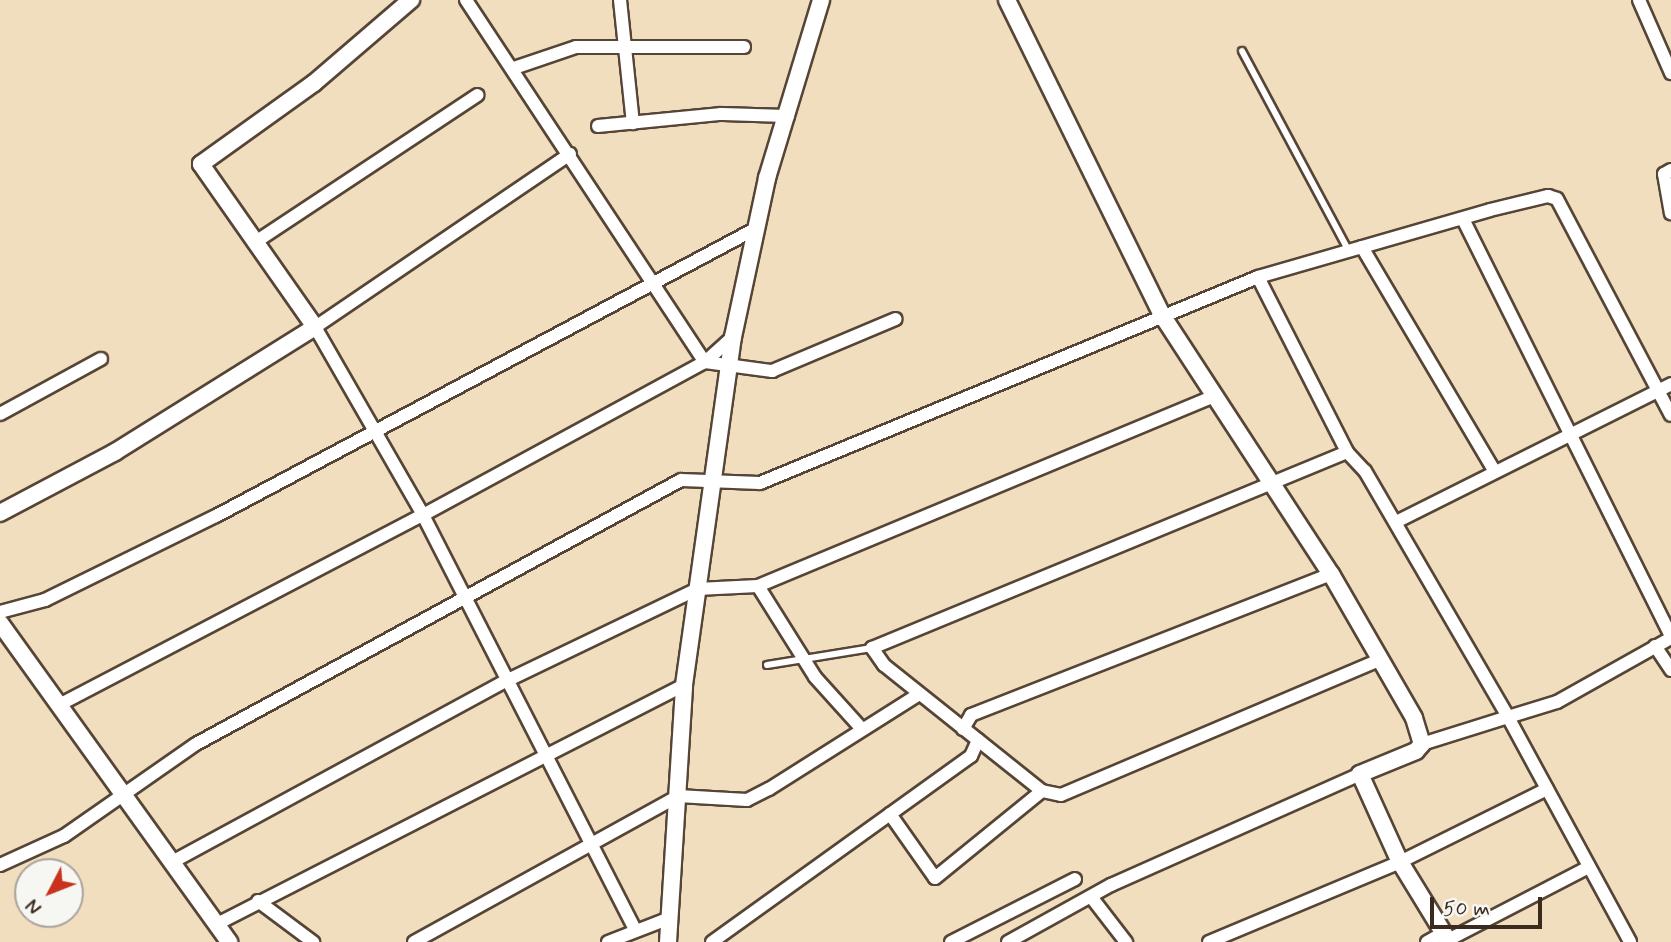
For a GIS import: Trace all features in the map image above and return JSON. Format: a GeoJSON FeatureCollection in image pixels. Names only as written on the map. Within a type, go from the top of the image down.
{"type":"FeatureCollection","features":[{"type":"Feature","properties":{"kind":"street"},"geometry":{"type":"LineString","coordinates":[[411,0],[314,83],[201,164],[315,327],[423,515],[506,681],[547,753],[634,928]]}},
{"type":"Feature","properties":{"kind":"street"},"geometry":{"type":"LineString","coordinates":[[466,0],[514,68],[705,362],[730,369],[772,371],[806,361],[896,319]]}},
{"type":"Feature","properties":{"kind":"street"},"geometry":{"type":"LineString","coordinates":[[620,0],[633,123]]}},
{"type":"Feature","properties":{"kind":"street"},"geometry":{"type":"LineString","coordinates":[[668,942],[684,685],[697,589],[717,477],[733,337],[755,229],[821,0]]}},
{"type":"Feature","properties":{"kind":"street"},"geometry":{"type":"LineString","coordinates":[[1007,0],[1162,315],[1211,397],[1271,481],[1331,574],[1378,660],[1414,718],[1422,744]]}},
{"type":"Feature","properties":{"kind":"street"},"geometry":{"type":"LineString","coordinates":[[1639,0],[1671,73]]}},
{"type":"Feature","properties":{"kind":"street"},"geometry":{"type":"LineString","coordinates":[[514,68],[576,47],[627,51],[744,47]]}},
{"type":"Feature","properties":{"kind":"street"},"geometry":{"type":"LineString","coordinates":[[254,243],[478,95]]}},
{"type":"Feature","properties":{"kind":"street"},"geometry":{"type":"LineString","coordinates":[[598,126],[721,114],[788,116]]}},
{"type":"Feature","properties":{"kind":"street"},"geometry":{"type":"LineString","coordinates":[[0,513],[115,453],[315,327],[570,155]]}},
{"type":"Feature","properties":{"kind":"street"},"geometry":{"type":"LineString","coordinates":[[1671,170],[1664,174],[1671,213]]}},
{"type":"Feature","properties":{"kind":"street"},"geometry":{"type":"LineString","coordinates":[[0,865],[64,836],[123,792],[196,744],[681,480],[717,477],[760,483],[1258,277],[1548,196],[1557,199],[1671,415]]}},
{"type":"Feature","properties":{"kind":"street"},"geometry":{"type":"LineString","coordinates":[[1008,942],[1092,898],[1422,744],[1557,702],[1671,637],[1572,431],[1463,219]]}},
{"type":"Feature","properties":{"kind":"street"},"geometry":{"type":"LineString","coordinates":[[0,612],[93,576],[755,229]]}},
{"type":"Feature","properties":{"kind":"street"},"geometry":{"type":"LineString","coordinates":[[1355,249],[1494,470]]}},
{"type":"Feature","properties":{"kind":"street"},"geometry":{"type":"LineString","coordinates":[[1258,277],[1347,452],[1396,522],[1508,717],[1587,868],[1630,942]]}},
{"type":"Feature","properties":{"kind":"street"},"geometry":{"type":"LineString","coordinates":[[59,705],[423,515],[705,362],[733,337]]}},
{"type":"Feature","properties":{"kind":"street"},"geometry":{"type":"LineString","coordinates":[[0,414],[100,359]]}},
{"type":"Feature","properties":{"kind":"street"},"geometry":{"type":"LineString","coordinates":[[1396,522],[1494,470],[1671,384]]}},
{"type":"Feature","properties":{"kind":"street"},"geometry":{"type":"LineString","coordinates":[[174,861],[506,681],[697,589],[758,586],[1211,397]]}},
{"type":"Feature","properties":{"kind":"street"},"geometry":{"type":"LineString","coordinates":[[1347,452],[1271,481],[872,648],[919,694],[1042,791],[1061,795],[1378,660]]}},
{"type":"Feature","properties":{"kind":"street"},"geometry":{"type":"LineString","coordinates":[[963,729],[971,715],[1331,574]]}},
{"type":"Feature","properties":{"kind":"street"},"geometry":{"type":"LineString","coordinates":[[758,586],[807,658],[862,729]]}},
{"type":"Feature","properties":{"kind":"street"},"geometry":{"type":"LineString","coordinates":[[0,623],[174,861],[229,942]]}},
{"type":"Feature","properties":{"kind":"street"},"geometry":{"type":"LineString","coordinates":[[1655,646],[1671,670]]}},
{"type":"Feature","properties":{"kind":"street"},"geometry":{"type":"LineString","coordinates":[[217,924],[684,685]]}},
{"type":"Feature","properties":{"kind":"street"},"geometry":{"type":"LineString","coordinates":[[414,942],[678,796],[747,800],[919,694]]}},
{"type":"Feature","properties":{"kind":"street"},"geometry":{"type":"LineString","coordinates":[[712,942],[971,756],[978,740]]}},
{"type":"Feature","properties":{"kind":"street"},"geometry":{"type":"LineString","coordinates":[[1360,774],[1400,862],[1447,938]]}},
{"type":"Feature","properties":{"kind":"street"},"geometry":{"type":"LineString","coordinates":[[1209,942],[1400,862],[1547,789]]}},
{"type":"Feature","properties":{"kind":"street"},"geometry":{"type":"LineString","coordinates":[[890,814],[935,878],[1042,791]]}},
{"type":"Feature","properties":{"kind":"street"},"geometry":{"type":"LineString","coordinates":[[1427,942],[1447,938],[1587,868]]}},
{"type":"Feature","properties":{"kind":"street"},"geometry":{"type":"LineString","coordinates":[[951,942],[1074,879]]}},
{"type":"Feature","properties":{"kind":"street"},"geometry":{"type":"LineString","coordinates":[[1092,898],[1126,942]]}},
{"type":"Feature","properties":{"kind":"street"},"geometry":{"type":"LineString","coordinates":[[258,901],[313,942]]}},
{"type":"Feature","properties":{"kind":"street"},"geometry":{"type":"LineString","coordinates":[[608,942],[634,928],[670,918]]}},
{"type":"Feature","properties":{"kind":"lane"},"geometry":{"type":"LineString","coordinates":[[1242,51],[1355,249]]}},
{"type":"Feature","properties":{"kind":"lane"},"geometry":{"type":"LineString","coordinates":[[767,665],[872,648]]}}]}
